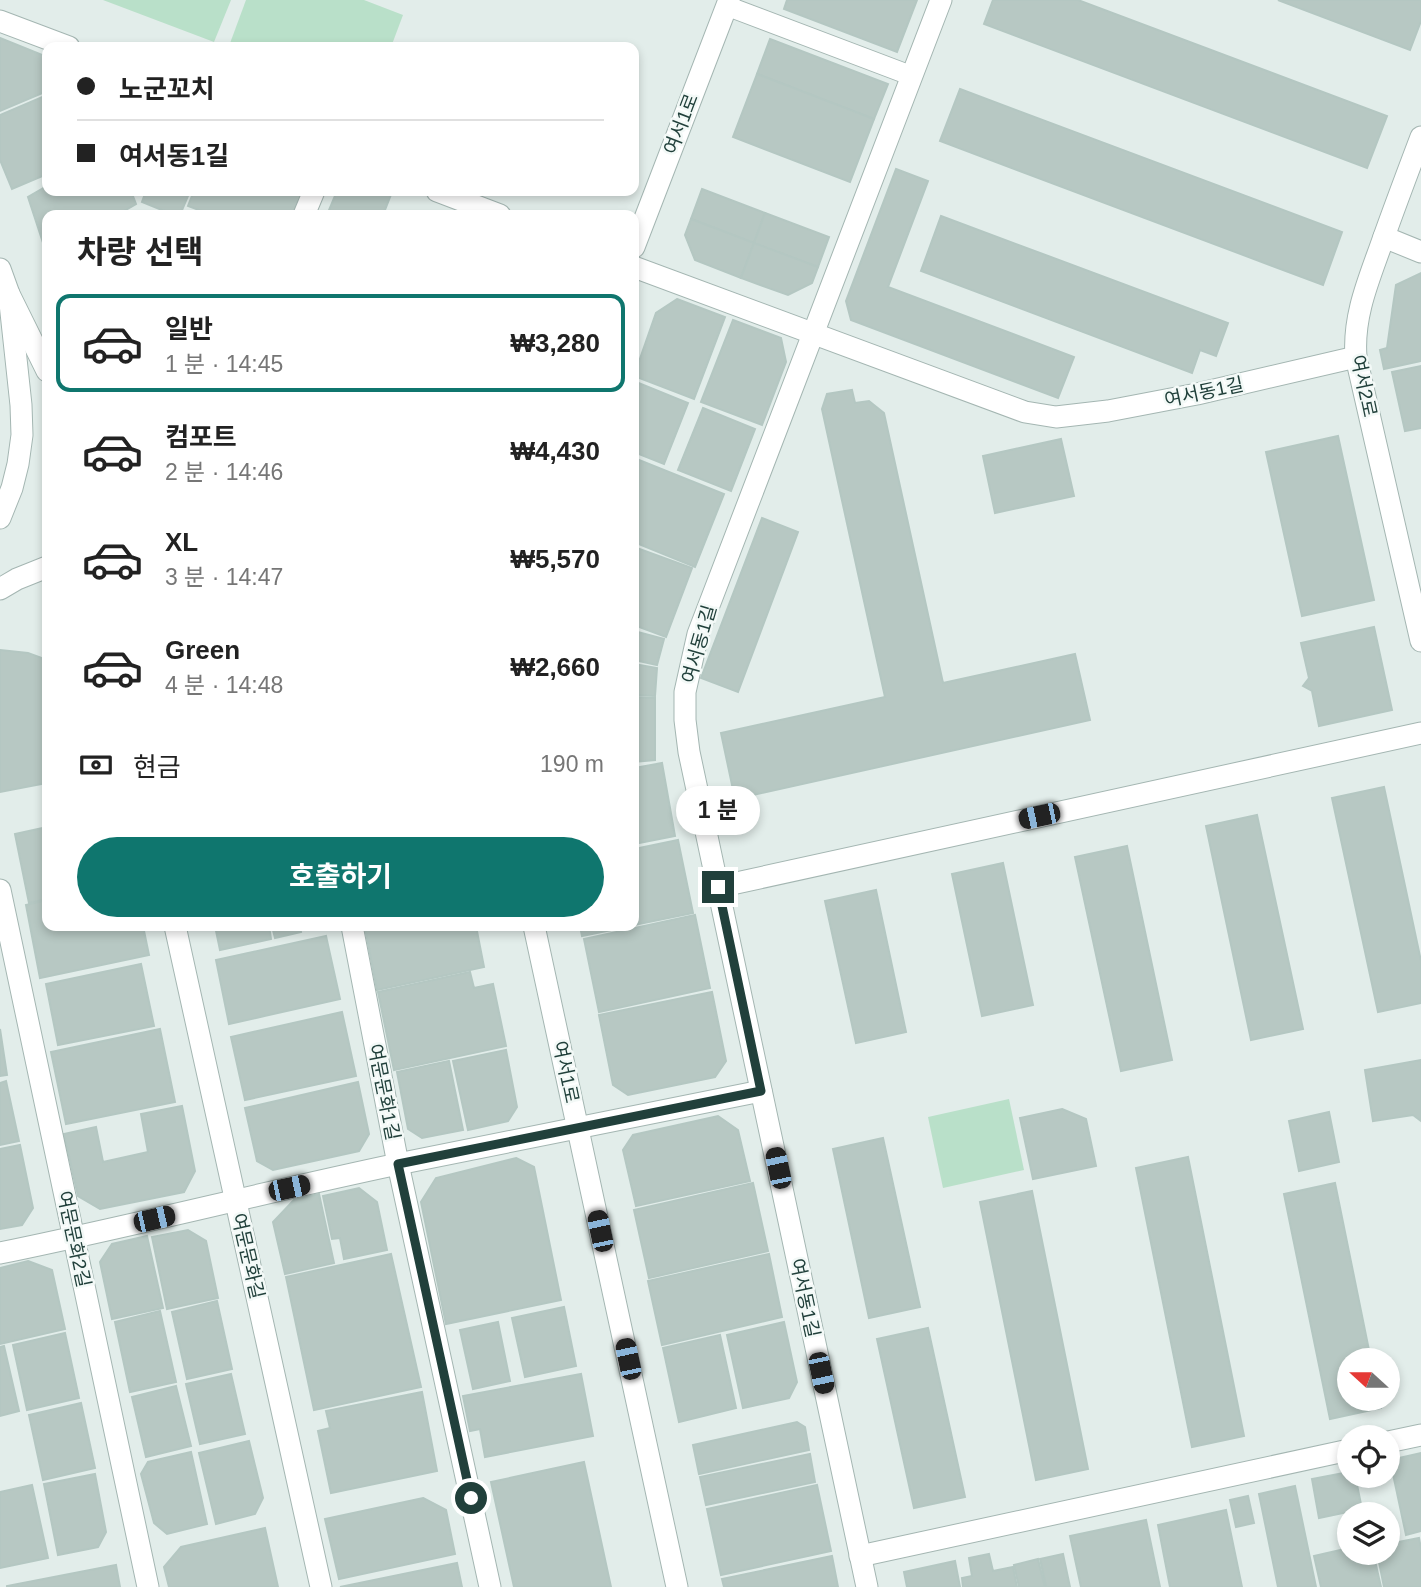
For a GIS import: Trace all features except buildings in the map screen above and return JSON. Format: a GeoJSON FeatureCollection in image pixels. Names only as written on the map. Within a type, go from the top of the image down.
{"type":"FeatureCollection","features":[{"type":"Feature","properties":{"kind":"street","name":"여서동1길"},"geometry":{"type":"LineString","coordinates":[[867,1587],[690,752],[685,720],[685,692],[698,634],[941,0]]}},
{"type":"Feature","properties":{"kind":"street","name":"여서1로"},"geometry":{"type":"LineString","coordinates":[[639,234],[728,3]]}},
{"type":"Feature","properties":{"kind":"street"},"geometry":{"type":"LineString","coordinates":[[0,20],[56,42]]}},
{"type":"Feature","properties":{"kind":"street","name":"여서2로"},"geometry":{"type":"LineString","coordinates":[[1421,137],[1364,293],[1355,340],[1356,357],[1419,618],[1421,641]]}},
{"type":"Feature","properties":{"kind":"street"},"geometry":{"type":"LineString","coordinates":[[450,196],[487,210]]}},
{"type":"Feature","properties":{"kind":"street"},"geometry":{"type":"LineString","coordinates":[[1384,237],[1421,252]]}},
{"type":"Feature","properties":{"kind":"street"},"geometry":{"type":"LineString","coordinates":[[0,269],[42,361]]}},
{"type":"Feature","properties":{"kind":"street","name":"여서동1길"},"geometry":{"type":"LineString","coordinates":[[639,269],[1025,412],[1056,417],[1108,411],[1175,398],[1356,357]]}},
{"type":"Feature","properties":{"kind":"street"},"geometry":{"type":"LineString","coordinates":[[0,518],[15,476],[22,435],[22,405],[9,293]]}},
{"type":"Feature","properties":{"kind":"street"},"geometry":{"type":"LineString","coordinates":[[0,589],[42,569]]}},
{"type":"Feature","properties":{"kind":"street"},"geometry":{"type":"LineString","coordinates":[[718,887],[1421,733]]}},
{"type":"Feature","properties":{"kind":"street","name":"여문문화2길"},"geometry":{"type":"LineString","coordinates":[[0,891],[148,1587]]}},
{"type":"Feature","properties":{"kind":"street","name":"여문문화길"},"geometry":{"type":"LineString","coordinates":[[176,931],[321,1587]]}},
{"type":"Feature","properties":{"kind":"street","name":"여문문화1길"},"geometry":{"type":"LineString","coordinates":[[353,931],[398,1164],[490,1587]]}},
{"type":"Feature","properties":{"kind":"street","name":"여서1로"},"geometry":{"type":"LineString","coordinates":[[535,931],[677,1587]]}},
{"type":"Feature","properties":{"kind":"street"},"geometry":{"type":"LineString","coordinates":[[0,1253],[398,1164],[761,1091]]}},
{"type":"Feature","properties":{"kind":"street"},"geometry":{"type":"LineString","coordinates":[[1400,1439],[1421,1434]]}},
{"type":"Feature","properties":{"kind":"street"},"geometry":{"type":"LineString","coordinates":[[860,1556],[1337,1453]]}},
{"type":"Feature","properties":{"kind":"lane"},"geometry":{"type":"LineString","coordinates":[[728,3],[912,76]]}},
{"type":"Feature","properties":{"kind":"green space"},"geometry":{"type":"Polygon","coordinates":[[[103,0],[231,0],[214,42],[103,0]]]}},
{"type":"Feature","properties":{"kind":"green space"},"geometry":{"type":"Polygon","coordinates":[[[246,0],[364,0],[403,15],[393,42],[230,42],[246,0]]]}},
{"type":"Feature","properties":{"kind":"green space"},"geometry":{"type":"Polygon","coordinates":[[[1009,1099],[1024,1170],[943,1188],[928,1117],[1009,1099]]]}},
{"type":"Feature","properties":{"kind":"route"},"geometry":{"type":"LineString","coordinates":[[471,1498],[398,1164],[761,1091],[718,887]]}}]}
